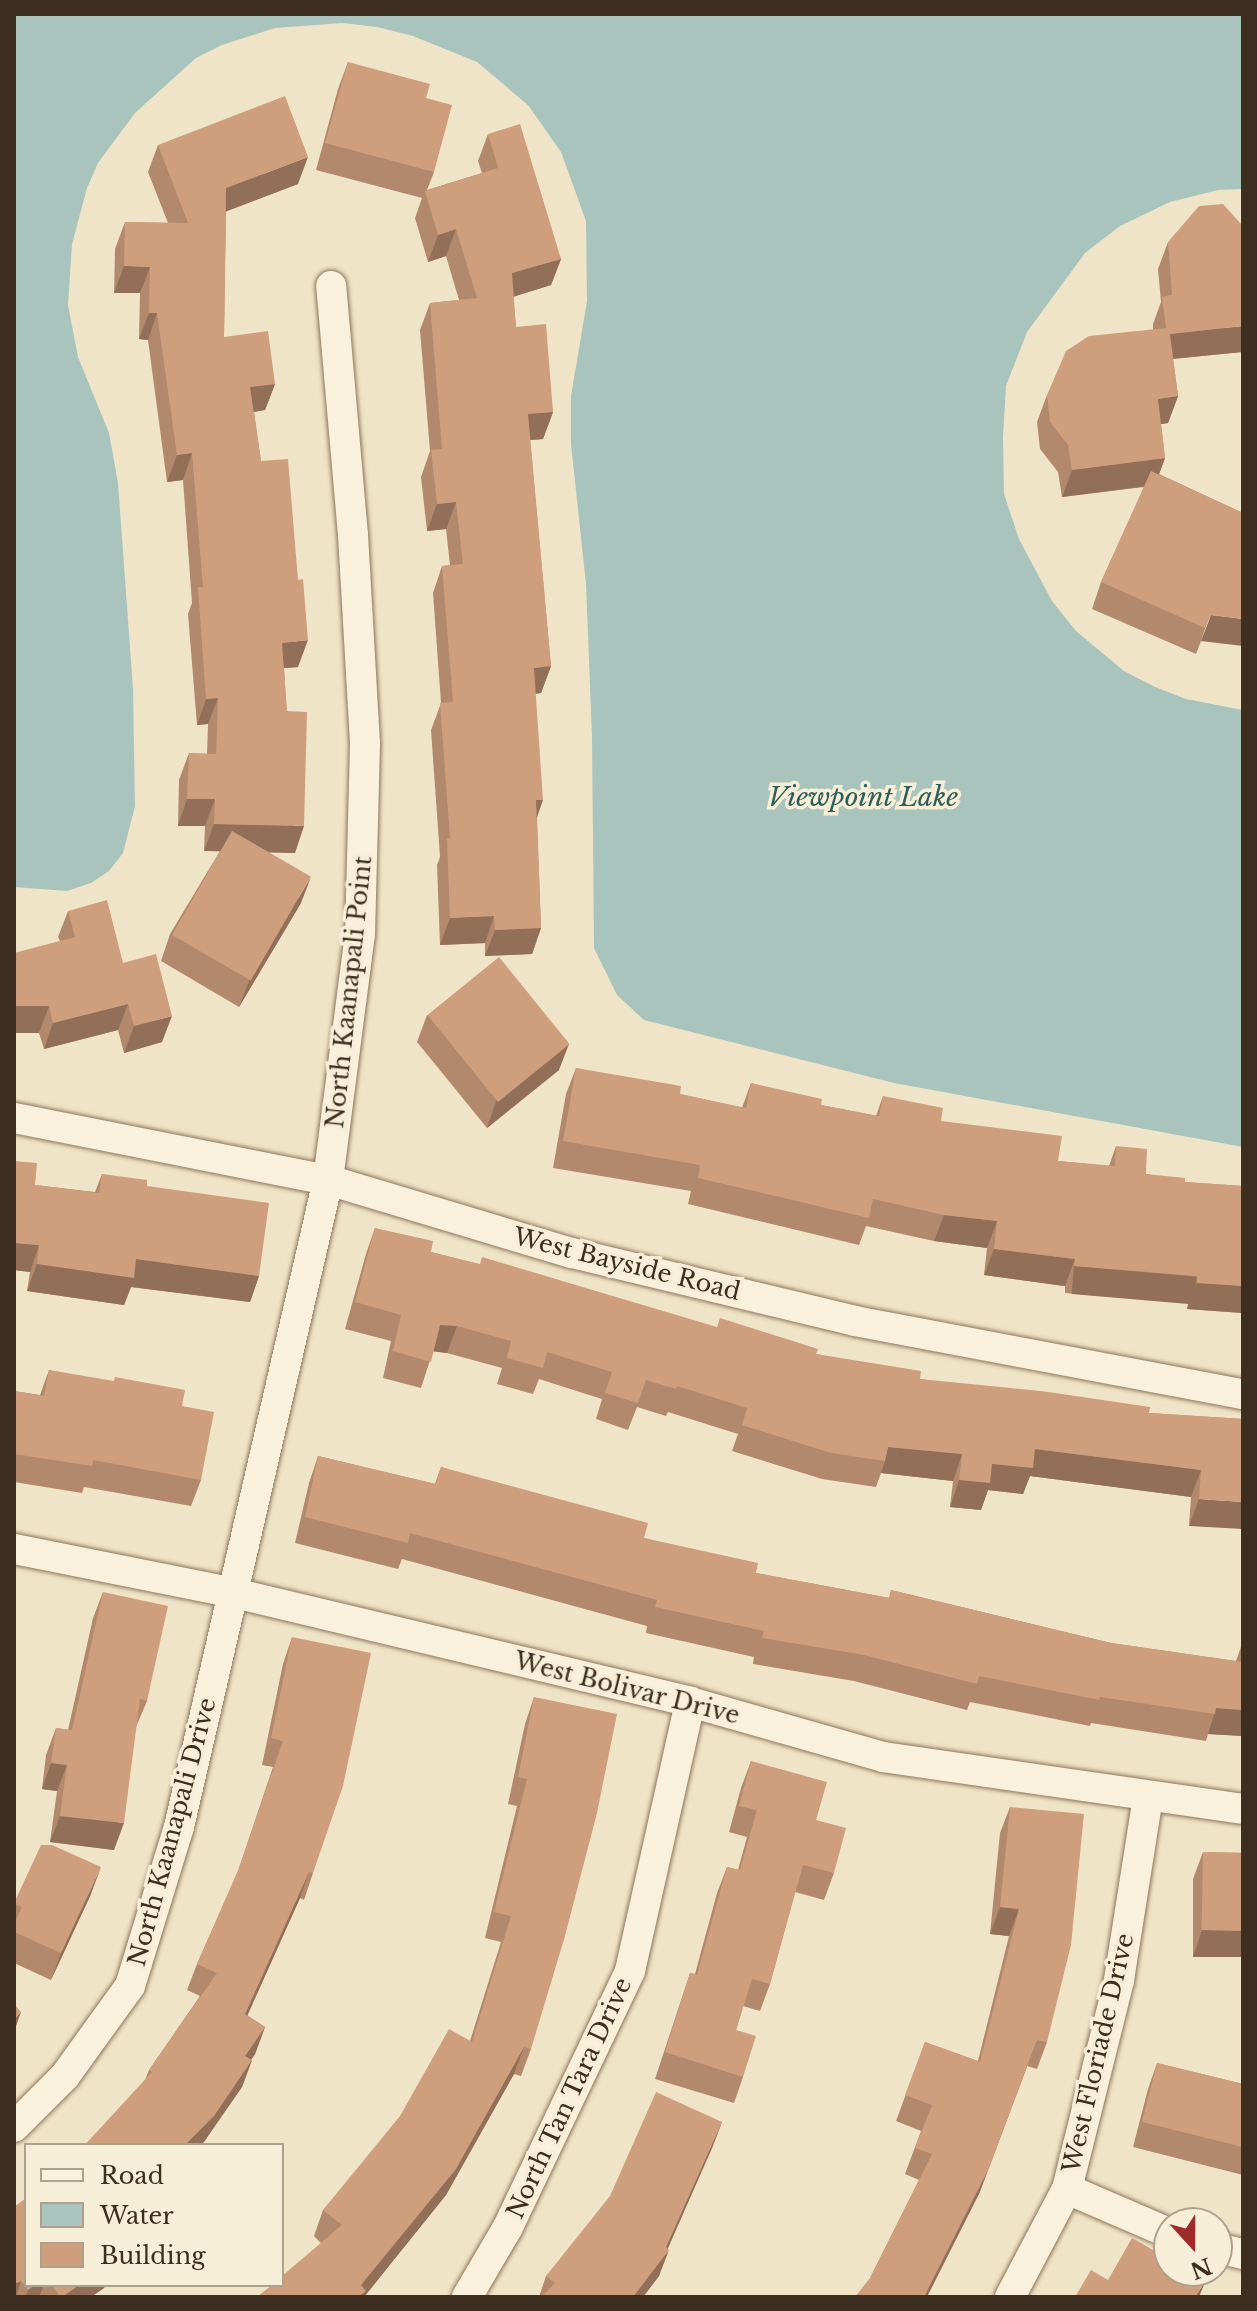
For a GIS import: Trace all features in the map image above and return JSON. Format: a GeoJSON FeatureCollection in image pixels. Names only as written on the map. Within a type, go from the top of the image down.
{"type":"FeatureCollection","features":[{"type":"Feature","properties":{"kind":"street","name":"North Kaanapali Point"},"geometry":{"type":"LineString","coordinates":[[234,1593],[328,1180],[360,935],[365,758],[353,535],[331,286]]}},
{"type":"Feature","properties":{"kind":"street","name":"West Bayside Road"},"geometry":{"type":"LineString","coordinates":[[14,1118],[328,1180],[572,1253],[855,1321],[1243,1394]]}},
{"type":"Feature","properties":{"kind":"street","name":"West Bolivar Drive"},"geometry":{"type":"LineString","coordinates":[[14,1549],[234,1593],[690,1702],[883,1757],[1243,1809]]}},
{"type":"Feature","properties":{"kind":"street","name":"North Kaanapali Drive"},"geometry":{"type":"LineString","coordinates":[[14,2127],[65,2076],[130,1986],[179,1827],[234,1593]]}},
{"type":"Feature","properties":{"kind":"street","name":"North Tan Tara Drive"},"geometry":{"type":"LineString","coordinates":[[467,2297],[514,2214],[630,1971],[690,1702]]}},
{"type":"Feature","properties":{"kind":"street","name":"West Floriade Drive"},"geometry":{"type":"LineString","coordinates":[[1010,2297],[1067,2189],[1119,1980],[1148,1797]]}},
{"type":"Feature","properties":{"kind":"street"},"geometry":{"type":"LineString","coordinates":[[1067,2189],[1153,2226]]}},
{"type":"Feature","properties":{"kind":"water","name":"Viewpoint Lake"},"geometry":{"type":"Polygon","coordinates":[[[14,14],[1243,14],[1243,189],[1218,190],[1170,202],[1120,226],[1085,253],[1027,332],[1006,386],[1003,437],[1004,494],[1019,539],[1052,601],[1076,631],[1124,671],[1155,687],[1186,699],[1243,710],[1243,1147],[894,1083],[644,1020],[617,995],[594,948],[592,737],[586,584],[571,444],[571,396],[587,301],[586,221],[561,152],[528,105],[477,62],[413,36],[377,27],[342,23],[275,28],[222,45],[196,58],[135,113],[98,163],[87,188],[72,244],[68,305],[78,357],[109,433],[118,483],[133,689],[135,806],[123,853],[109,871],[91,883],[67,891],[14,887],[14,14]]]}},
{"type":"Feature","properties":{"kind":"building"},"geometry":{"type":"Polygon","coordinates":[[[348,62],[430,84],[426,98],[452,105],[434,172],[325,143],[348,62]]]}},
{"type":"Feature","properties":{"kind":"building"},"geometry":{"type":"Polygon","coordinates":[[[285,96],[308,157],[226,188],[224,337],[268,331],[275,384],[250,387],[261,461],[288,459],[298,580],[303,579],[308,640],[282,643],[287,711],[307,712],[304,826],[214,824],[215,799],[187,799],[189,753],[216,754],[218,698],[206,699],[198,587],[203,587],[192,453],[177,455],[157,313],[149,313],[150,267],[124,266],[125,222],[188,223],[158,145],[285,96]]]}},
{"type":"Feature","properties":{"kind":"building"},"geometry":{"type":"Polygon","coordinates":[[[520,124],[561,259],[512,273],[516,327],[546,324],[553,412],[528,414],[551,666],[534,668],[543,800],[536,800],[541,928],[495,930],[494,916],[450,918],[447,839],[450,838],[440,703],[453,702],[442,566],[463,564],[456,502],[437,504],[431,450],[442,449],[430,303],[477,298],[456,229],[438,235],[425,191],[498,168],[488,134],[520,124]]]}},
{"type":"Feature","properties":{"kind":"building"},"geometry":{"type":"Polygon","coordinates":[[[1223,204],[1243,229],[1243,326],[1170,334],[1178,396],[1158,399],[1165,458],[1072,470],[1068,445],[1050,422],[1047,395],[1066,351],[1089,336],[1166,328],[1162,297],[1172,295],[1168,242],[1199,206],[1223,204]]]}},
{"type":"Feature","properties":{"kind":"building"},"geometry":{"type":"Polygon","coordinates":[[[1151,471],[1243,513],[1243,619],[1211,615],[1205,628],[1101,582],[1151,471]]]}},
{"type":"Feature","properties":{"kind":"building"},"geometry":{"type":"Polygon","coordinates":[[[232,831],[311,876],[251,980],[172,935],[232,831]]]}},
{"type":"Feature","properties":{"kind":"building"},"geometry":{"type":"Polygon","coordinates":[[[107,900],[123,963],[156,954],[172,1016],[134,1026],[128,1004],[53,1023],[49,1006],[14,1006],[14,953],[75,937],[68,911],[107,900]]]}},
{"type":"Feature","properties":{"kind":"building"},"geometry":{"type":"Polygon","coordinates":[[[499,957],[569,1044],[498,1102],[428,1015],[499,957]]]}},
{"type":"Feature","properties":{"kind":"building"},"geometry":{"type":"Polygon","coordinates":[[[576,1068],[681,1086],[680,1094],[746,1108],[751,1083],[822,1099],[821,1105],[879,1116],[883,1096],[943,1108],[941,1121],[1062,1136],[1058,1161],[1115,1166],[1116,1146],[1147,1149],[1146,1174],[1185,1178],[1185,1182],[1243,1186],[1243,1286],[1197,1283],[1197,1276],[1074,1266],[1075,1259],[994,1249],[997,1221],[944,1215],[873,1199],[869,1218],[698,1178],[700,1165],[563,1141],[576,1068]]]}},
{"type":"Feature","properties":{"kind":"building"},"geometry":{"type":"Polygon","coordinates":[[[14,1161],[37,1163],[35,1185],[99,1193],[102,1174],[147,1180],[147,1186],[269,1203],[259,1276],[136,1259],[134,1278],[37,1264],[39,1245],[14,1243],[14,1161]]]}},
{"type":"Feature","properties":{"kind":"building"},"geometry":{"type":"Polygon","coordinates":[[[375,1228],[433,1241],[431,1252],[480,1264],[482,1257],[717,1327],[720,1318],[818,1349],[816,1354],[921,1371],[920,1379],[1041,1391],[1150,1407],[1149,1413],[1243,1419],[1243,1502],[1199,1499],[1201,1470],[1035,1449],[1033,1468],[992,1464],[990,1483],[959,1480],[962,1454],[888,1447],[885,1461],[831,1453],[742,1425],[747,1408],[677,1386],[676,1389],[646,1380],[638,1403],[605,1393],[612,1372],[547,1352],[543,1368],[507,1358],[511,1341],[457,1326],[440,1325],[431,1362],[393,1351],[401,1315],[355,1302],[375,1228]]]}},
{"type":"Feature","properties":{"kind":"building"},"geometry":{"type":"Polygon","coordinates":[[[49,1370],[114,1381],[115,1377],[185,1390],[182,1406],[214,1412],[201,1480],[93,1460],[92,1466],[14,1454],[14,1391],[44,1396],[49,1370]]]}},
{"type":"Feature","properties":{"kind":"building"},"geometry":{"type":"Polygon","coordinates":[[[318,1456],[436,1484],[441,1467],[648,1523],[644,1538],[758,1563],[756,1573],[890,1598],[891,1590],[1111,1643],[1242,1662],[1243,1641],[1243,1710],[1216,1708],[1215,1714],[1100,1697],[1099,1700],[979,1676],[977,1684],[864,1655],[762,1638],[764,1631],[655,1607],[657,1600],[410,1533],[408,1543],[305,1517],[318,1456]]]}},
{"type":"Feature","properties":{"kind":"building"},"geometry":{"type":"Polygon","coordinates":[[[103,1592],[168,1606],[147,1701],[140,1699],[124,1823],[60,1816],[67,1765],[51,1763],[56,1728],[72,1730],[103,1592]]]}},
{"type":"Feature","properties":{"kind":"building"},"geometry":{"type":"Polygon","coordinates":[[[292,1637],[371,1653],[343,1786],[313,1873],[309,1872],[245,2014],[265,2027],[245,2056],[252,2060],[214,2116],[187,2143],[87,2143],[152,2072],[149,2070],[217,1973],[197,1964],[239,1868],[283,1741],[271,1738],[292,1637]]]}},
{"type":"Feature","properties":{"kind":"building"},"geometry":{"type":"Polygon","coordinates":[[[534,1697],[617,1714],[597,1813],[531,2049],[524,2047],[456,2169],[361,2285],[366,2291],[358,2297],[257,2297],[270,2287],[284,2287],[284,2274],[342,2225],[323,2210],[400,2116],[449,2029],[472,2042],[511,1916],[494,1912],[527,1779],[518,1777],[534,1697]]]}},
{"type":"Feature","properties":{"kind":"building"},"geometry":{"type":"Polygon","coordinates":[[[751,1761],[827,1782],[816,1820],[846,1828],[834,1873],[803,1865],[770,1984],[752,1979],[736,2030],[756,2036],[743,2077],[665,2052],[690,1973],[697,1975],[727,1867],[740,1870],[757,1810],[739,1806],[751,1761]]]}},
{"type":"Feature","properties":{"kind":"building"},"geometry":{"type":"Polygon","coordinates":[[[1010,1807],[1084,1814],[1071,1945],[1047,2042],[1037,2040],[989,2168],[924,2297],[855,2297],[870,2278],[932,2154],[915,2148],[932,2105],[905,2095],[925,2042],[980,2062],[1019,1909],[1000,1907],[1010,1807]]]}},
{"type":"Feature","properties":{"kind":"building"},"geometry":{"type":"Polygon","coordinates":[[[41,1845],[52,1845],[101,1867],[61,1953],[14,1932],[14,1924],[22,1907],[14,1903],[41,1845]]]}},
{"type":"Feature","properties":{"kind":"building"},"geometry":{"type":"Polygon","coordinates":[[[1203,1852],[1243,1853],[1242,1931],[1202,1930],[1203,1852]]]}},
{"type":"Feature","properties":{"kind":"building"},"geometry":{"type":"Polygon","coordinates":[[[14,2004],[21,2012],[14,2019],[14,2004]]]}},
{"type":"Feature","properties":{"kind":"building"},"geometry":{"type":"Polygon","coordinates":[[[1157,2063],[1243,2084],[1243,2147],[1142,2122],[1157,2063]]]}},
{"type":"Feature","properties":{"kind":"building"},"geometry":{"type":"Polygon","coordinates":[[[656,2092],[722,2122],[666,2247],[669,2250],[633,2297],[541,2297],[555,2283],[546,2276],[610,2196],[656,2092]]]}},
{"type":"Feature","properties":{"kind":"building"},"geometry":{"type":"Polygon","coordinates":[[[24,2200],[24,2285],[21,2281],[14,2284],[14,2207],[24,2200]]]}},
{"type":"Feature","properties":{"kind":"building"},"geometry":{"type":"Polygon","coordinates":[[[1132,2238],[1153,2250],[1153,2287],[1201,2287],[1195,2297],[1075,2297],[1091,2270],[1108,2280],[1132,2238]]]}},
{"type":"Feature","properties":{"kind":"building"},"geometry":{"type":"Polygon","coordinates":[[[53,2287],[76,2287],[62,2297],[53,2287]]]}}]}
